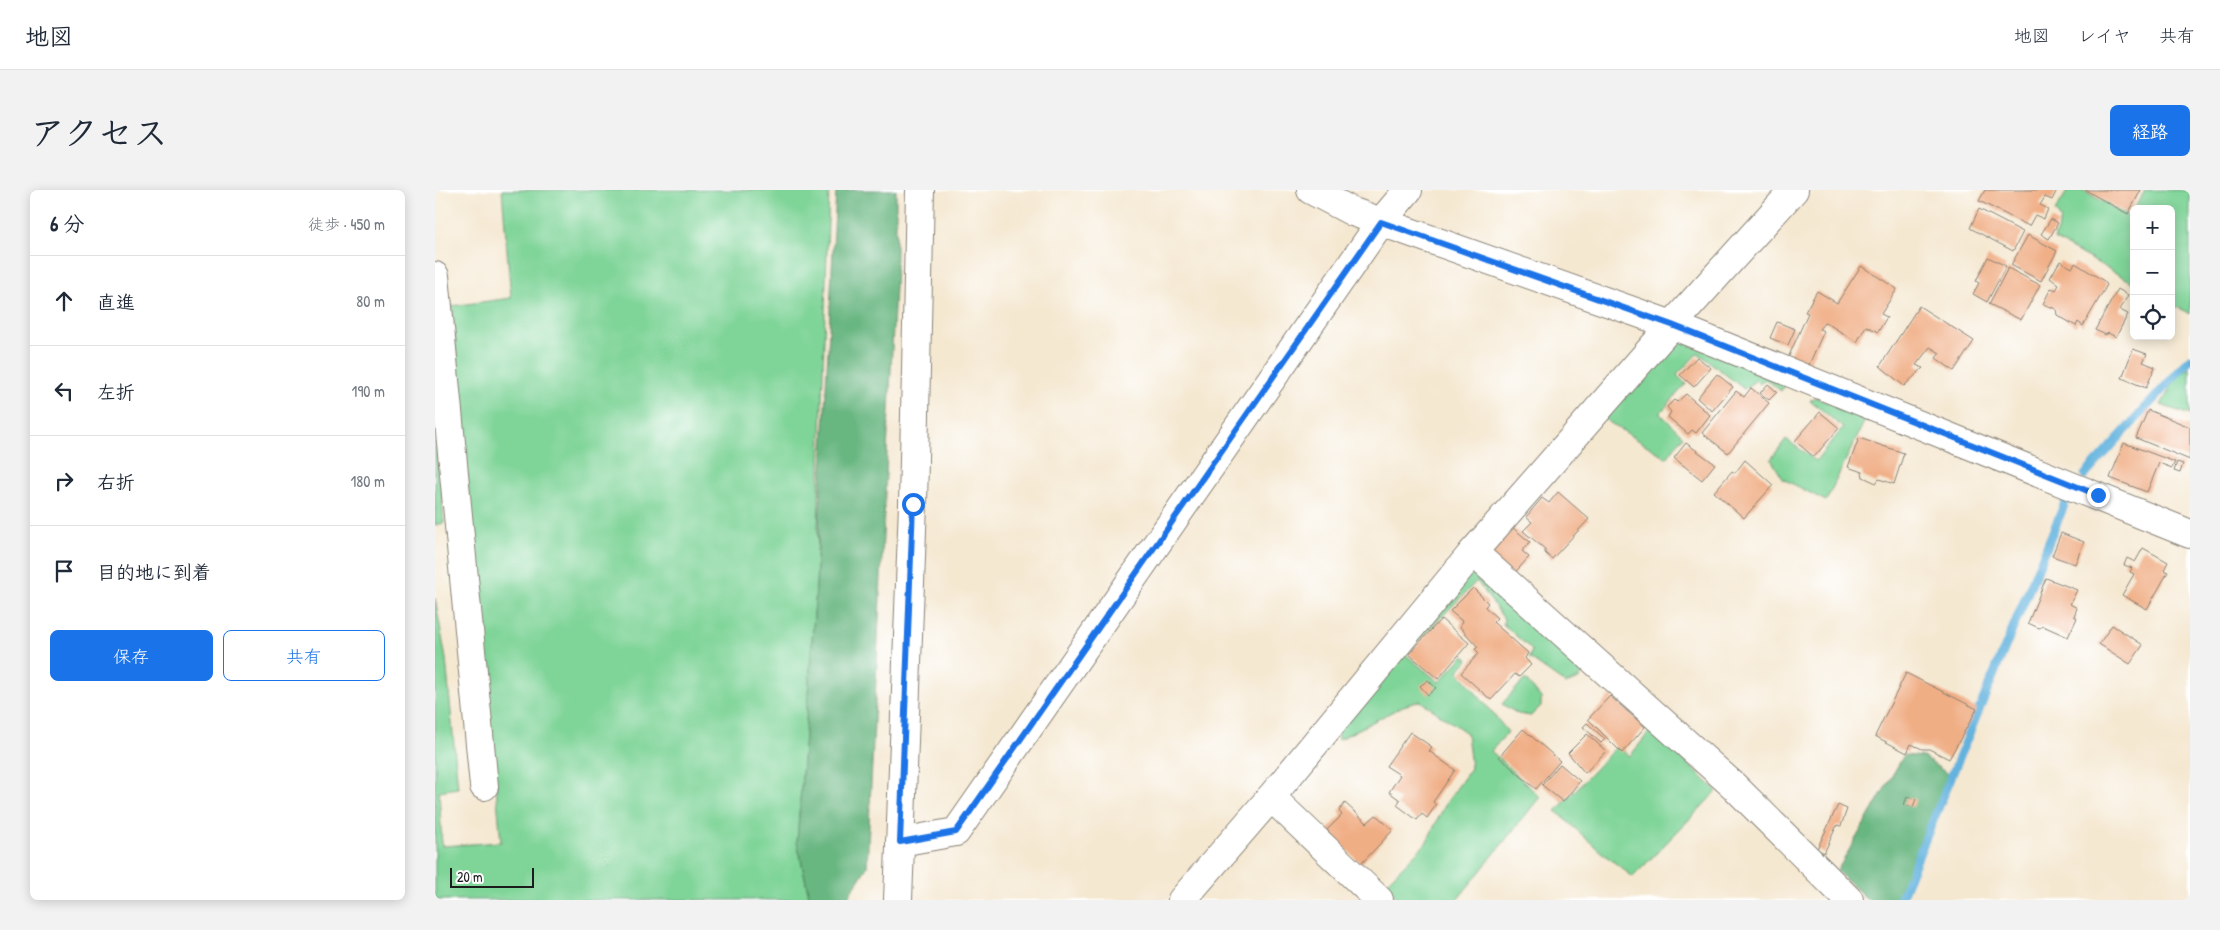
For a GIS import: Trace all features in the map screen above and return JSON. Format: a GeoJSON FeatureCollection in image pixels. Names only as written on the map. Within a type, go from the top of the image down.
{"type":"FeatureCollection","features":[{"type":"Feature","properties":{"kind":"street"},"geometry":{"type":"LineString","coordinates":[[898,900],[913,504],[920,190]]}},
{"type":"Feature","properties":{"kind":"street"},"geometry":{"type":"LineString","coordinates":[[1311,190],[1353,212],[1672,325],[2190,534]]}},
{"type":"Feature","properties":{"kind":"street"},"geometry":{"type":"LineString","coordinates":[[900,842],[956,832],[1381,222],[1408,190]]}},
{"type":"Feature","properties":{"kind":"street"},"geometry":{"type":"LineString","coordinates":[[1182,900],[1271,797],[1473,552],[1672,325],[1794,190]]}},
{"type":"Feature","properties":{"kind":"street"},"geometry":{"type":"LineString","coordinates":[[435,276],[441,420],[484,786]]}},
{"type":"Feature","properties":{"kind":"street"},"geometry":{"type":"LineString","coordinates":[[1473,552],[1734,786],[1849,900]]}},
{"type":"Feature","properties":{"kind":"street"},"geometry":{"type":"LineString","coordinates":[[1271,797],[1379,900]]}},
{"type":"Feature","properties":{"kind":"green space"},"geometry":{"type":"Polygon","coordinates":[[[502,190],[829,190],[816,587],[797,842],[810,900],[435,900],[435,598],[446,659],[458,788],[439,791],[442,846],[501,842],[452,306],[511,298],[502,190]]]}},
{"type":"Feature","properties":{"kind":"green space"},"geometry":{"type":"Polygon","coordinates":[[[836,190],[896,190],[896,267],[867,867],[846,900],[810,900],[797,842],[816,587],[836,190]]]}},
{"type":"Feature","properties":{"kind":"green space"},"geometry":{"type":"Polygon","coordinates":[[[2068,190],[2083,190],[2129,217],[2130,215],[2130,281],[2054,239],[2061,220],[2055,211],[2068,190]]]}},
{"type":"Feature","properties":{"kind":"green space"},"geometry":{"type":"Polygon","coordinates":[[[2145,190],[2190,190],[2190,314],[2175,306],[2175,205],[2136,205],[2145,190]]]}},
{"type":"Feature","properties":{"kind":"green space"},"geometry":{"type":"Polygon","coordinates":[[[1679,336],[1787,383],[1781,391],[1765,379],[1760,384],[1756,380],[1744,389],[1698,353],[1677,375],[1686,384],[1660,413],[1683,436],[1667,458],[1604,419],[1679,336]]]}},
{"type":"Feature","properties":{"kind":"green space"},"geometry":{"type":"Polygon","coordinates":[[[2190,368],[2190,415],[2161,405],[2177,376],[2190,368]]]}},
{"type":"Feature","properties":{"kind":"green space"},"geometry":{"type":"Polygon","coordinates":[[[1815,397],[1866,418],[1826,501],[1783,479],[1771,459],[1786,439],[1816,461],[1843,428],[1810,400],[1815,397]]]}},
{"type":"Feature","properties":{"kind":"green space"},"geometry":{"type":"Polygon","coordinates":[[[435,441],[438,444],[444,523],[435,525],[435,441]]]}},
{"type":"Feature","properties":{"kind":"green space"},"geometry":{"type":"Polygon","coordinates":[[[1475,567],[1587,664],[1579,679],[1566,684],[1529,658],[1532,650],[1503,624],[1504,619],[1477,581],[1405,654],[1439,682],[1464,655],[1468,660],[1458,671],[1508,732],[1491,751],[1540,797],[1457,900],[1400,900],[1384,885],[1426,843],[1446,803],[1471,768],[1467,733],[1420,701],[1403,706],[1338,740],[1337,728],[1475,567]]]}},
{"type":"Feature","properties":{"kind":"green space"},"geometry":{"type":"Polygon","coordinates":[[[1525,679],[1541,698],[1541,706],[1531,716],[1518,714],[1502,704],[1525,679]]]}},
{"type":"Feature","properties":{"kind":"green space"},"geometry":{"type":"Polygon","coordinates":[[[1651,730],[1717,791],[1633,877],[1601,852],[1556,811],[1617,746],[1630,756],[1651,730]]]}},
{"type":"Feature","properties":{"kind":"green space"},"geometry":{"type":"Polygon","coordinates":[[[1904,755],[1923,757],[1954,778],[1902,900],[1868,900],[1837,871],[1904,755]]]}},
{"type":"Feature","properties":{"kind":"building"},"geometry":{"type":"Polygon","coordinates":[[[1985,190],[2054,190],[2056,192],[2052,200],[2045,197],[2040,205],[2048,209],[2044,219],[2035,215],[2029,226],[1979,201],[1985,190]]]}},
{"type":"Feature","properties":{"kind":"building"},"geometry":{"type":"Polygon","coordinates":[[[2085,190],[2141,190],[2133,205],[2130,205],[2128,214],[2085,190]]]}},
{"type":"Feature","properties":{"kind":"building"},"geometry":{"type":"Polygon","coordinates":[[[1979,209],[2023,232],[2013,251],[1970,228],[1979,209]]]}},
{"type":"Feature","properties":{"kind":"building"},"geometry":{"type":"Polygon","coordinates":[[[2051,219],[2058,223],[2049,239],[2041,234],[2051,219]]]}},
{"type":"Feature","properties":{"kind":"building"},"geometry":{"type":"Polygon","coordinates":[[[2028,235],[2057,251],[2041,281],[2011,265],[2028,235]]]}},
{"type":"Feature","properties":{"kind":"building"},"geometry":{"type":"Polygon","coordinates":[[[1988,257],[2006,266],[1987,302],[1973,294],[1979,283],[1976,281],[1988,257]]]}},
{"type":"Feature","properties":{"kind":"building"},"geometry":{"type":"Polygon","coordinates":[[[2060,261],[2072,268],[2075,263],[2104,281],[2107,285],[2083,326],[2078,322],[2076,326],[2057,315],[2056,309],[2043,304],[2051,288],[2056,290],[2059,285],[2050,278],[2060,261]]]}},
{"type":"Feature","properties":{"kind":"building"},"geometry":{"type":"Polygon","coordinates":[[[1861,266],[1897,289],[1881,314],[1887,317],[1878,332],[1866,326],[1857,342],[1825,322],[1819,329],[1824,331],[1808,367],[1788,358],[1808,313],[1805,312],[1817,291],[1837,303],[1861,266]]]}},
{"type":"Feature","properties":{"kind":"building"},"geometry":{"type":"Polygon","coordinates":[[[2008,268],[2040,285],[2021,320],[1989,304],[2008,268]]]}},
{"type":"Feature","properties":{"kind":"building"},"geometry":{"type":"Polygon","coordinates":[[[2118,289],[2128,295],[2120,310],[2128,314],[2116,337],[2095,330],[2118,289]]]}},
{"type":"Feature","properties":{"kind":"building"},"geometry":{"type":"Polygon","coordinates":[[[1919,306],[1974,341],[1954,371],[1936,358],[1940,353],[1930,347],[1916,365],[1923,368],[1904,386],[1880,366],[1919,306]]]}},
{"type":"Feature","properties":{"kind":"building"},"geometry":{"type":"Polygon","coordinates":[[[1777,322],[1795,329],[1788,345],[1770,338],[1777,322]]]}},
{"type":"Feature","properties":{"kind":"building"},"geometry":{"type":"Polygon","coordinates":[[[2133,349],[2147,354],[2143,362],[2155,367],[2146,388],[2122,378],[2133,349]]]}},
{"type":"Feature","properties":{"kind":"building"},"geometry":{"type":"Polygon","coordinates":[[[1697,357],[1711,368],[1694,387],[1680,375],[1697,357]]]}},
{"type":"Feature","properties":{"kind":"building"},"geometry":{"type":"Polygon","coordinates":[[[1717,374],[1733,387],[1712,411],[1697,398],[1717,374]]]}},
{"type":"Feature","properties":{"kind":"building"},"geometry":{"type":"Polygon","coordinates":[[[1768,384],[1777,392],[1769,400],[1760,393],[1768,384]]]}},
{"type":"Feature","properties":{"kind":"building"},"geometry":{"type":"Polygon","coordinates":[[[1751,388],[1769,403],[1728,453],[1702,433],[1736,391],[1744,397],[1751,388]]]}},
{"type":"Feature","properties":{"kind":"building"},"geometry":{"type":"Polygon","coordinates":[[[1686,394],[1710,415],[1696,433],[1692,430],[1688,434],[1668,417],[1671,412],[1667,407],[1674,400],[1677,402],[1686,394]]]}},
{"type":"Feature","properties":{"kind":"building"},"geometry":{"type":"Polygon","coordinates":[[[2148,410],[2190,427],[2190,460],[2136,438],[2148,410]]]}},
{"type":"Feature","properties":{"kind":"building"},"geometry":{"type":"Polygon","coordinates":[[[1820,412],[1839,428],[1814,457],[1795,441],[1820,412]]]}},
{"type":"Feature","properties":{"kind":"building"},"geometry":{"type":"Polygon","coordinates":[[[1859,438],[1904,453],[1894,484],[1879,479],[1876,483],[1863,477],[1862,472],[1848,467],[1859,438]]]}},
{"type":"Feature","properties":{"kind":"building"},"geometry":{"type":"Polygon","coordinates":[[[1686,443],[1715,464],[1702,480],[1674,458],[1686,443]]]}},
{"type":"Feature","properties":{"kind":"building"},"geometry":{"type":"Polygon","coordinates":[[[2124,443],[2175,462],[2172,468],[2159,463],[2147,492],[2110,478],[2124,443]]]}},
{"type":"Feature","properties":{"kind":"building"},"geometry":{"type":"Polygon","coordinates":[[[1745,460],[1773,485],[1744,518],[1714,492],[1732,471],[1735,473],[1745,460]]]}},
{"type":"Feature","properties":{"kind":"building"},"geometry":{"type":"Polygon","coordinates":[[[2177,462],[2183,464],[2180,473],[2174,471],[2177,462]]]}},
{"type":"Feature","properties":{"kind":"building"},"geometry":{"type":"Polygon","coordinates":[[[1558,492],[1589,519],[1552,559],[1545,553],[1545,549],[1523,531],[1532,522],[1526,517],[1542,498],[1549,503],[1558,492]]]}},
{"type":"Feature","properties":{"kind":"building"},"geometry":{"type":"Polygon","coordinates":[[[1513,528],[1530,542],[1522,551],[1529,557],[1512,576],[1488,556],[1513,528]]]}},
{"type":"Feature","properties":{"kind":"building"},"geometry":{"type":"Polygon","coordinates":[[[2061,533],[2084,542],[2075,564],[2052,556],[2061,533]]]}},
{"type":"Feature","properties":{"kind":"building"},"geometry":{"type":"Polygon","coordinates":[[[2143,548],[2168,562],[2164,570],[2168,572],[2147,609],[2122,595],[2134,574],[2130,572],[2132,568],[2124,565],[2127,558],[2135,562],[2143,548]]]}},
{"type":"Feature","properties":{"kind":"building"},"geometry":{"type":"Polygon","coordinates":[[[2046,578],[2077,590],[2070,604],[2077,608],[2074,616],[2077,618],[2068,637],[2043,626],[2039,628],[2028,623],[2046,578]]]}},
{"type":"Feature","properties":{"kind":"building"},"geometry":{"type":"Polygon","coordinates":[[[1473,588],[1488,603],[1485,607],[1497,618],[1493,622],[1528,653],[1525,658],[1531,665],[1519,677],[1515,674],[1491,700],[1461,673],[1479,653],[1475,649],[1478,647],[1460,627],[1462,621],[1450,611],[1473,588]]]}},
{"type":"Feature","properties":{"kind":"building"},"geometry":{"type":"Polygon","coordinates":[[[1441,619],[1469,643],[1438,679],[1409,654],[1441,619]]]}},
{"type":"Feature","properties":{"kind":"building"},"geometry":{"type":"Polygon","coordinates":[[[2112,625],[2143,645],[2130,664],[2099,644],[2112,625]]]}},
{"type":"Feature","properties":{"kind":"building"},"geometry":{"type":"Polygon","coordinates":[[[1906,673],[1977,709],[1949,759],[1929,749],[1922,749],[1911,744],[1907,753],[1875,736],[1906,673]]]}},
{"type":"Feature","properties":{"kind":"building"},"geometry":{"type":"Polygon","coordinates":[[[1428,680],[1436,688],[1428,695],[1420,686],[1428,680]]]}},
{"type":"Feature","properties":{"kind":"building"},"geometry":{"type":"Polygon","coordinates":[[[1610,696],[1645,727],[1622,753],[1588,719],[1610,696]]]}},
{"type":"Feature","properties":{"kind":"building"},"geometry":{"type":"Polygon","coordinates":[[[1587,723],[1605,739],[1601,743],[1583,727],[1587,723]]]}},
{"type":"Feature","properties":{"kind":"building"},"geometry":{"type":"Polygon","coordinates":[[[1523,729],[1560,761],[1536,789],[1499,757],[1523,729]]]}},
{"type":"Feature","properties":{"kind":"building"},"geometry":{"type":"Polygon","coordinates":[[[1410,732],[1432,747],[1429,751],[1455,770],[1433,802],[1436,805],[1427,818],[1422,814],[1417,820],[1397,805],[1400,800],[1389,792],[1400,775],[1386,766],[1410,732]]]}},
{"type":"Feature","properties":{"kind":"building"},"geometry":{"type":"Polygon","coordinates":[[[1587,734],[1606,751],[1585,773],[1568,753],[1587,734]]]}},
{"type":"Feature","properties":{"kind":"building"},"geometry":{"type":"Polygon","coordinates":[[[1560,764],[1580,781],[1563,802],[1542,785],[1560,764]]]}},
{"type":"Feature","properties":{"kind":"building"},"geometry":{"type":"Polygon","coordinates":[[[1907,797],[1916,799],[1913,807],[1904,805],[1907,797]]]}},
{"type":"Feature","properties":{"kind":"building"},"geometry":{"type":"Polygon","coordinates":[[[1345,803],[1367,823],[1376,815],[1393,830],[1361,864],[1327,830],[1342,815],[1339,811],[1345,803]]]}},
{"type":"Feature","properties":{"kind":"building"},"geometry":{"type":"Polygon","coordinates":[[[1838,805],[1847,809],[1841,826],[1837,825],[1824,853],[1817,849],[1838,805]]]}},
{"type":"Feature","properties":{"kind":"waterway"},"geometry":{"type":"LineString","coordinates":[[2085,475],[2190,359]]}},
{"type":"Feature","properties":{"kind":"waterway"},"geometry":{"type":"LineString","coordinates":[[1900,900],[2067,498]]}},
{"type":"Feature","properties":{"kind":"route"},"geometry":{"type":"LineString","coordinates":[[913,504],[900,842],[956,832],[1381,222],[1672,325],[2098,495]]}}]}
